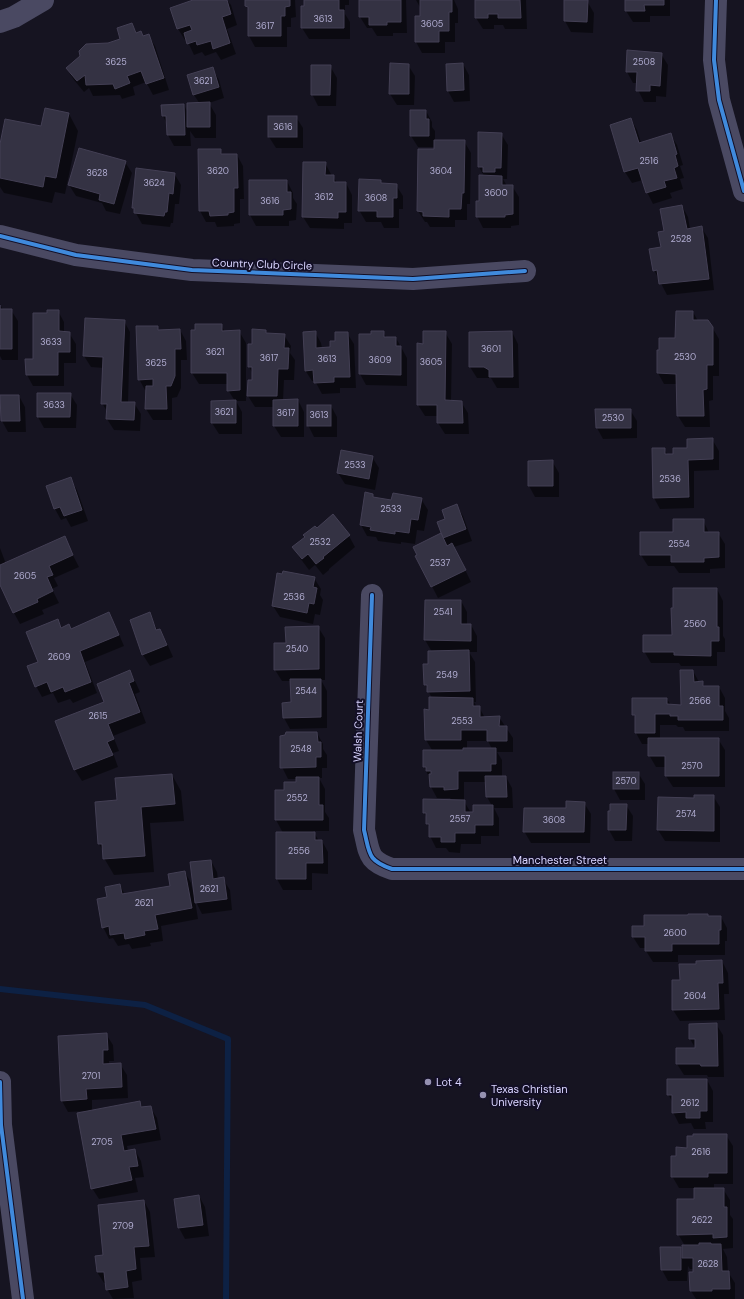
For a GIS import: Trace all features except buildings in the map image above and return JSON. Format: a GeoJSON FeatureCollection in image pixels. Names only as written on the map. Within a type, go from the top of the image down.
{"type":"FeatureCollection","features":[{"type":"Feature","properties":{"kind":"street"},"geometry":{"type":"LineString","coordinates":[[0,22],[14,17],[43,0]]}},
{"type":"Feature","properties":{"kind":"street"},"geometry":{"type":"LineString","coordinates":[[716,0],[714,60],[719,100],[744,191]]}},
{"type":"Feature","properties":{"kind":"street","name":"Country Club Circle"},"geometry":{"type":"LineString","coordinates":[[0,236],[76,255],[192,270],[414,279],[525,271]]}},
{"type":"Feature","properties":{"kind":"street","name":"Walsh Court"},"geometry":{"type":"LineString","coordinates":[[372,595],[364,830],[370,855],[378,864]]}},
{"type":"Feature","properties":{"kind":"street","name":"Manchester Street"},"geometry":{"type":"LineString","coordinates":[[378,864],[392,870],[744,869]]}},
{"type":"Feature","properties":{"kind":"street"},"geometry":{"type":"LineString","coordinates":[[0,1082],[1,1125],[23,1299]]}},
{"type":"Feature","properties":{"kind":"waterway"},"geometry":{"type":"LineString","coordinates":[[0,989],[145,1005],[228,1039],[226,1299]]}},
{"type":"Feature","properties":{"kind":"cycle path"},"geometry":{"type":"LineString","coordinates":[[716,0],[714,60],[719,100],[744,191]]}},
{"type":"Feature","properties":{"kind":"cycle path"},"geometry":{"type":"LineString","coordinates":[[0,236],[76,255],[192,270],[413,279],[525,271]]}},
{"type":"Feature","properties":{"kind":"cycle path"},"geometry":{"type":"LineString","coordinates":[[372,595],[364,830],[369,851],[378,862],[392,869],[744,869]]}},
{"type":"Feature","properties":{"kind":"cycle path"},"geometry":{"type":"LineString","coordinates":[[0,1082],[1,1125],[23,1299]]}},
{"type":"Feature","properties":{"kind":"place","name":"Lot 4"},"geometry":{"type":"Point","coordinates":[428,1082]}},
{"type":"Feature","properties":{"kind":"place","name":"Texas Christian University"},"geometry":{"type":"Point","coordinates":[483,1095]}}]}
